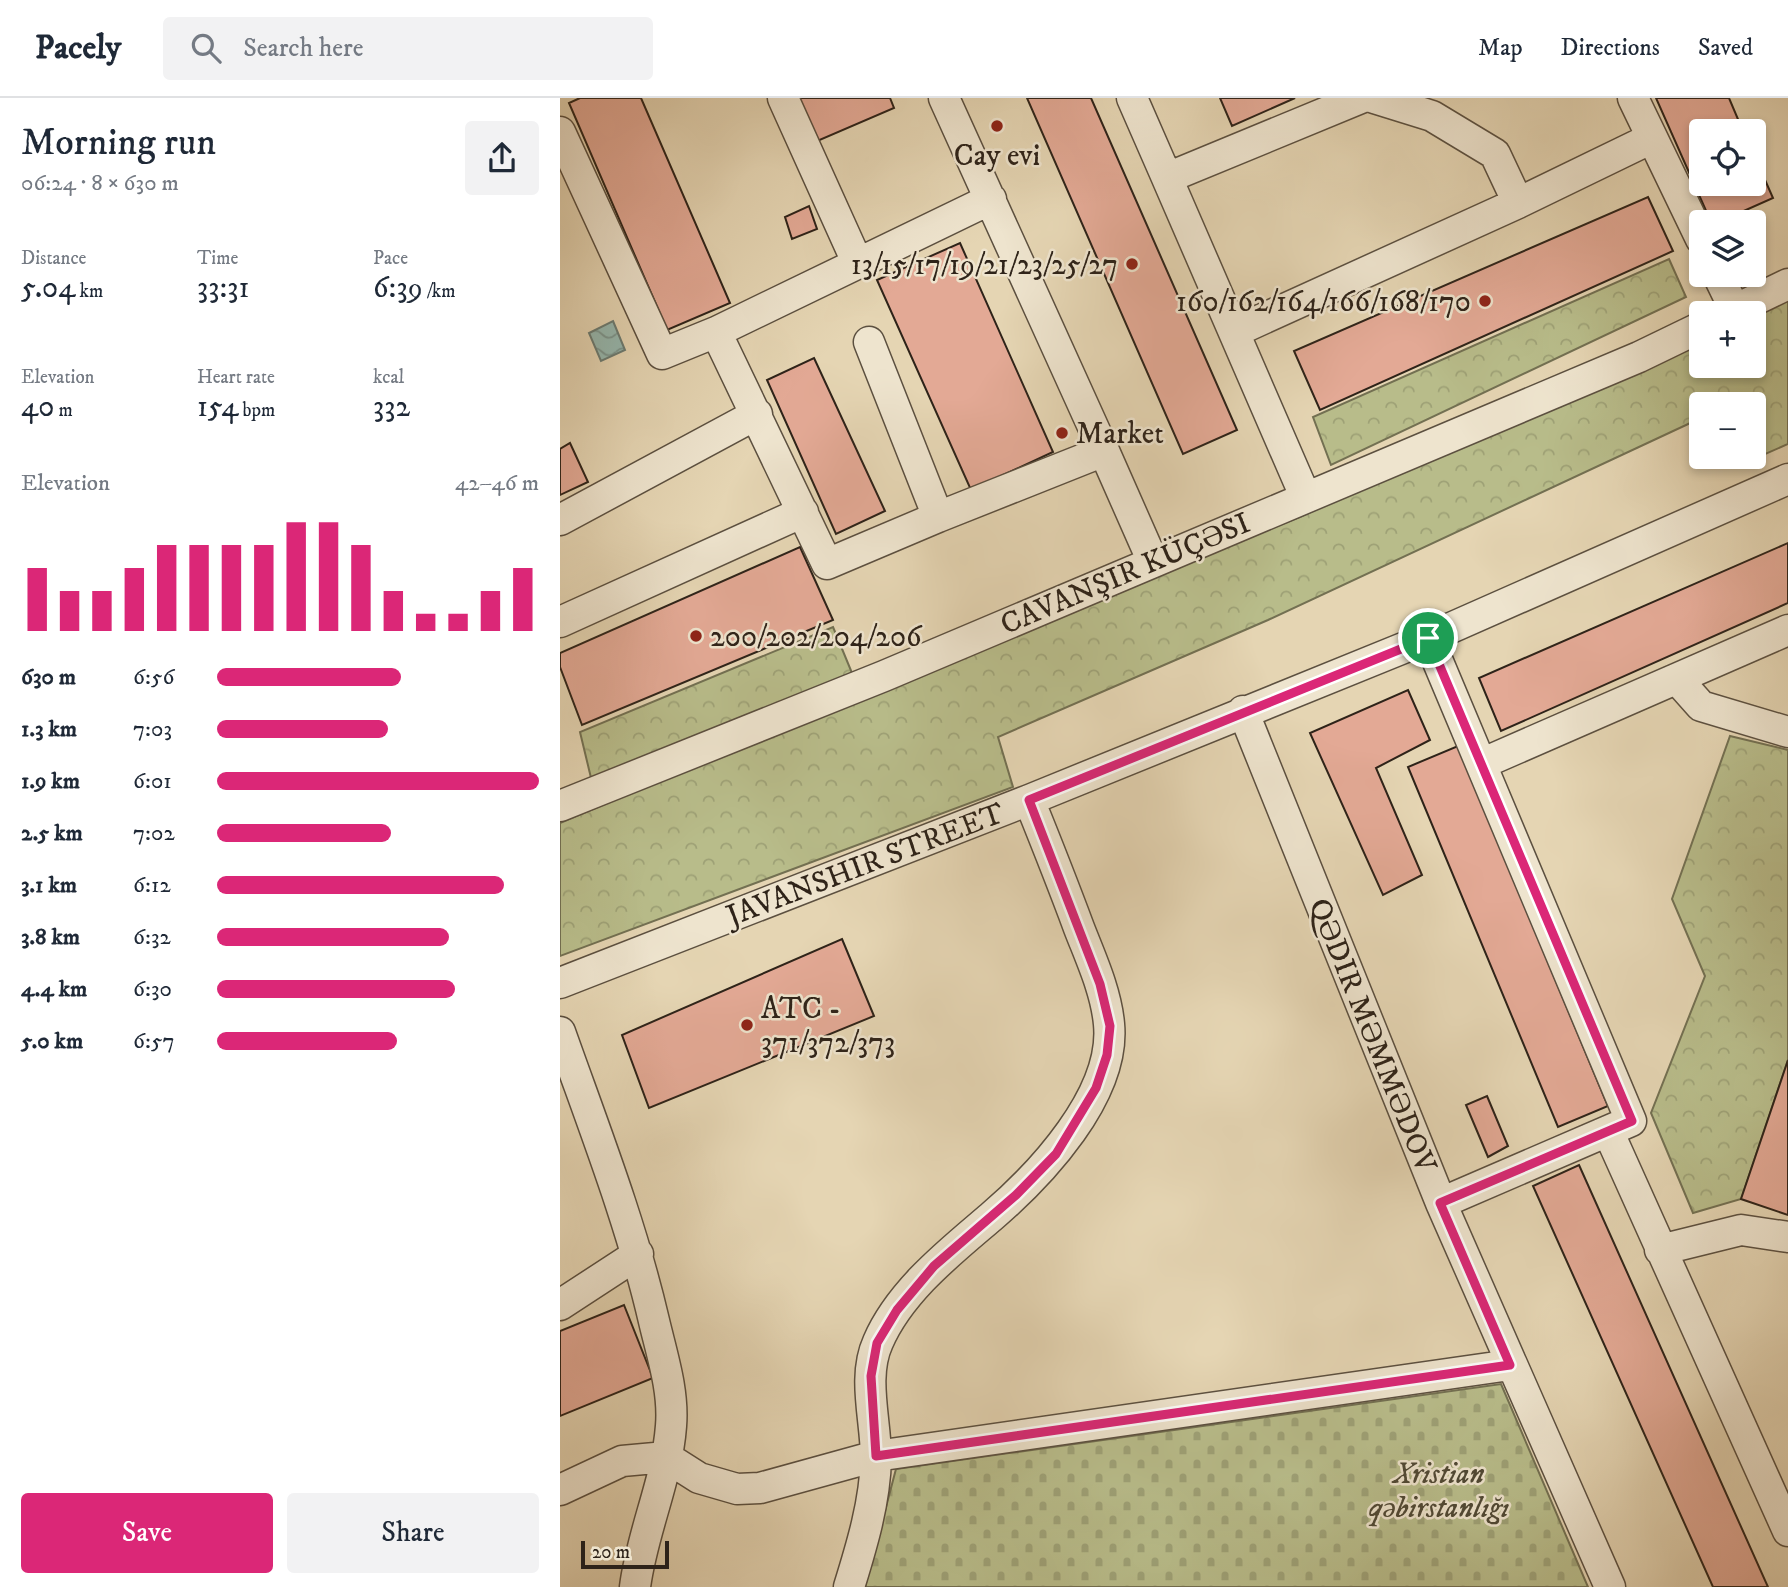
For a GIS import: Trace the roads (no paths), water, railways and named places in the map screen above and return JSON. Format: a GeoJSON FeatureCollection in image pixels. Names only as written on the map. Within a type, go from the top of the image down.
{"type":"FeatureCollection","features":[{"type":"Feature","properties":{"kind":"street"},"geometry":{"type":"LineString","coordinates":[[783,98],[858,262]]}},
{"type":"Feature","properties":{"kind":"street"},"geometry":{"type":"LineString","coordinates":[[944,98],[1153,562]]}},
{"type":"Feature","properties":{"kind":"street"},"geometry":{"type":"LineString","coordinates":[[1132,98],[1305,496]]}},
{"type":"Feature","properties":{"kind":"street"},"geometry":{"type":"LineString","coordinates":[[1167,178],[1361,98]]}},
{"type":"Feature","properties":{"kind":"street"},"geometry":{"type":"LineString","coordinates":[[1374,98],[1432,116],[1495,154],[1518,203]]}},
{"type":"Feature","properties":{"kind":"street"},"geometry":{"type":"LineString","coordinates":[[1633,98],[1689,214]]}},
{"type":"Feature","properties":{"kind":"street"},"geometry":{"type":"LineString","coordinates":[[560,132],[662,354],[716,332],[990,199]]}},
{"type":"Feature","properties":{"kind":"street"},"geometry":{"type":"LineString","coordinates":[[1234,332],[1518,203],[1652,138]]}},
{"type":"Feature","properties":{"kind":"street"},"geometry":{"type":"LineString","coordinates":[[1752,301],[1788,284]]}},
{"type":"Feature","properties":{"kind":"street"},"geometry":{"type":"LineString","coordinates":[[716,332],[827,564],[1104,451]]}},
{"type":"Feature","properties":{"kind":"street","name":"CAVANŞIR KÜÇƏSI"},"geometry":{"type":"LineString","coordinates":[[560,806],[884,676],[1689,333]]}},
{"type":"Feature","properties":{"kind":"street"},"geometry":{"type":"LineString","coordinates":[[869,342],[938,517]]}},
{"type":"Feature","properties":{"kind":"street"},"geometry":{"type":"LineString","coordinates":[[560,520],[757,414]]}},
{"type":"Feature","properties":{"kind":"street","name":"JAVANSHIR STREET"},"geometry":{"type":"LineString","coordinates":[[560,983],[1029,800],[1243,710],[1428,638],[1788,479]]}},
{"type":"Feature","properties":{"kind":"street"},"geometry":{"type":"LineString","coordinates":[[560,621],[803,512]]}},
{"type":"Feature","properties":{"kind":"street"},"geometry":{"type":"LineString","coordinates":[[1481,764],[1788,630]]}},
{"type":"Feature","properties":{"kind":"street"},"geometry":{"type":"LineString","coordinates":[[1428,638],[1632,1121],[1440,1203]]}},
{"type":"Feature","properties":{"kind":"street"},"geometry":{"type":"LineString","coordinates":[[1677,679],[1701,706],[1788,732]]}},
{"type":"Feature","properties":{"kind":"street","name":"QƏDIR MƏMMƏDOV"},"geometry":{"type":"LineString","coordinates":[[1243,710],[1440,1203],[1610,1587]]}},
{"type":"Feature","properties":{"kind":"street"},"geometry":{"type":"LineString","coordinates":[[849,1587],[874,1491],[876,1456],[871,1376],[877,1343],[897,1310],[934,1266],[1016,1195],[1056,1154],[1096,1088],[1107,1055],[1110,1026],[1100,984],[1029,800]]}},
{"type":"Feature","properties":{"kind":"street"},"geometry":{"type":"LineString","coordinates":[[560,1032],[638,1254],[667,1375],[671,1424],[666,1457],[639,1555],[635,1587]]}},
{"type":"Feature","properties":{"kind":"street"},"geometry":{"type":"LineString","coordinates":[[1608,1131],[1788,1531]]}},
{"type":"Feature","properties":{"kind":"street"},"geometry":{"type":"LineString","coordinates":[[1660,1250],[1741,1230],[1788,1237]]}},
{"type":"Feature","properties":{"kind":"street"},"geometry":{"type":"LineString","coordinates":[[560,1305],[638,1254]]}},
{"type":"Feature","properties":{"kind":"street"},"geometry":{"type":"LineString","coordinates":[[560,1490],[622,1461],[666,1457],[699,1478],[737,1489],[760,1488],[876,1456],[1510,1365]]}},
{"type":"Feature","properties":{"kind":"water"},"geometry":{"type":"Polygon","coordinates":[[[613,321],[625,350],[601,361],[589,333],[613,321]]]}},
{"type":"Feature","properties":{"kind":"place","name":"Cay evi"},"geometry":{"type":"Point","coordinates":[997,126]}},
{"type":"Feature","properties":{"kind":"place","name":"13/15/17/19/21/23/25/27"},"geometry":{"type":"Point","coordinates":[1132,264]}},
{"type":"Feature","properties":{"kind":"place","name":"160/162/164/166/168/170"},"geometry":{"type":"Point","coordinates":[1485,301]}},
{"type":"Feature","properties":{"kind":"place","name":"Market"},"geometry":{"type":"Point","coordinates":[1062,433]}},
{"type":"Feature","properties":{"kind":"place","name":"200/202/204/206"},"geometry":{"type":"Point","coordinates":[696,636]}},
{"type":"Feature","properties":{"kind":"place","name":"ATC - 371/372/373"},"geometry":{"type":"Point","coordinates":[747,1025]}},
{"type":"Feature","properties":{"kind":"park label","name":"Xristian qəbirstanlığı"},"geometry":{"type":"Point","coordinates":[1439,1490]}}]}
